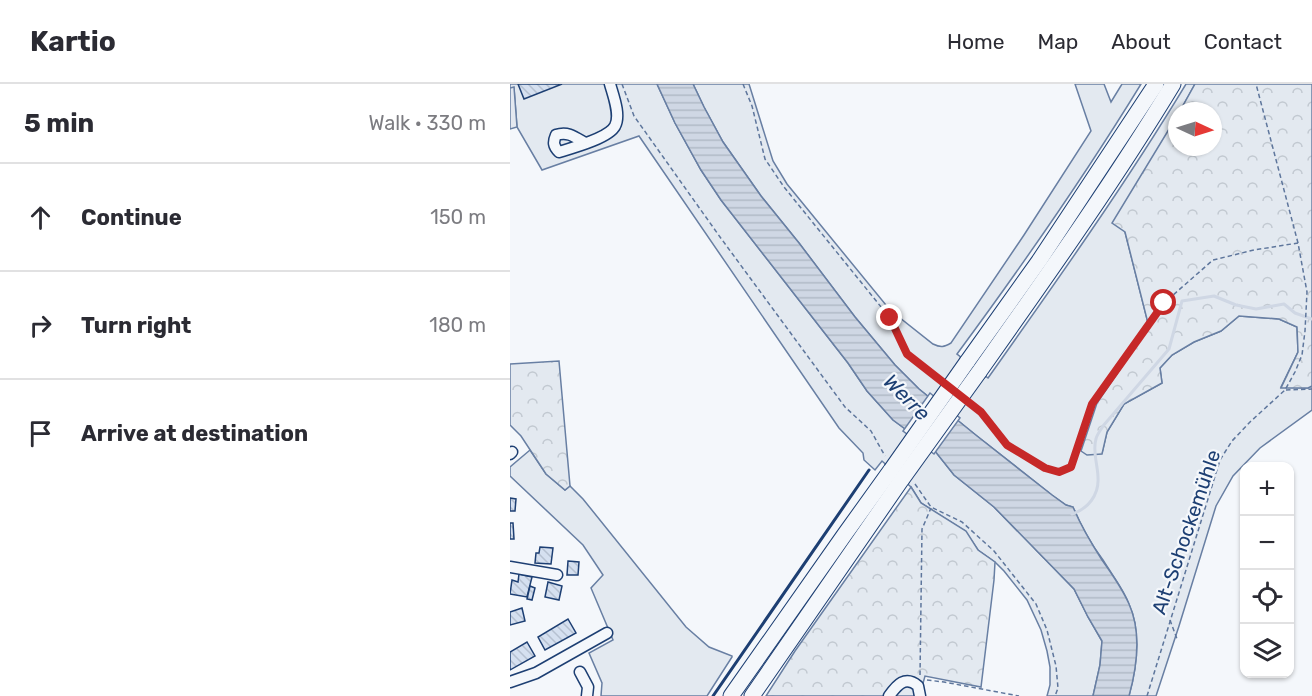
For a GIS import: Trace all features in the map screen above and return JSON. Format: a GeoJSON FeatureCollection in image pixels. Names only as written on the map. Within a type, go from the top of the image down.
{"type":"FeatureCollection","features":[{"type":"Feature","properties":{"kind":"highway"},"geometry":{"type":"LineString","coordinates":[[973,367],[1039,261],[1156,84]]}},
{"type":"Feature","properties":{"kind":"highway"},"geometry":{"type":"LineString","coordinates":[[752,696],[896,474],[973,367],[1056,262],[1173,84]]}},
{"type":"Feature","properties":{"kind":"highway"},"geometry":{"type":"LineString","coordinates":[[731,696],[844,534],[896,474]]}},
{"type":"Feature","properties":{"kind":"street"},"geometry":{"type":"LineString","coordinates":[[585,143],[607,134],[616,126],[617,109],[610,84]]}},
{"type":"Feature","properties":{"kind":"street"},"geometry":{"type":"LineString","coordinates":[[510,567],[557,575]]}},
{"type":"Feature","properties":{"kind":"street"},"geometry":{"type":"LineString","coordinates":[[510,682],[536,673],[607,633]]}},
{"type":"Feature","properties":{"kind":"street"},"geometry":{"type":"LineString","coordinates":[[580,672],[588,687],[587,696]]}},
{"type":"Feature","properties":{"kind":"street"},"geometry":{"type":"LineString","coordinates":[[889,696],[900,683],[911,682],[918,686],[920,696]]}},
{"type":"Feature","properties":{"kind":"path"},"geometry":{"type":"LineString","coordinates":[[622,84],[634,116],[720,237],[845,407],[871,431]]}},
{"type":"Feature","properties":{"kind":"path"},"geometry":{"type":"LineString","coordinates":[[743,84],[752,106],[765,159],[784,187],[890,318],[907,354],[944,383]]}},
{"type":"Feature","properties":{"kind":"path","name":"Alt-Schockemühle"},"geometry":{"type":"LineString","coordinates":[[1146,696],[1220,460],[1250,422],[1285,390],[1302,355],[1307,292],[1298,243],[1256,84]]}},
{"type":"Feature","properties":{"kind":"path"},"geometry":{"type":"LineString","coordinates":[[972,405],[981,412],[1007,445],[1045,468],[1059,472],[1071,467],[1092,404],[1164,303],[1213,260],[1298,243]]}},
{"type":"Feature","properties":{"kind":"path"},"geometry":{"type":"LineString","coordinates":[[1285,390],[1312,389]]}},
{"type":"Feature","properties":{"kind":"path"},"geometry":{"type":"LineString","coordinates":[[1019,696],[944,682],[920,680],[922,529],[932,507],[962,522],[978,536],[994,551],[1036,604],[1047,630],[1056,666],[1058,688],[1055,696]]}},
{"type":"Feature","properties":{"kind":"path"},"geometry":{"type":"LineString","coordinates":[[1170,620],[1177,639]]}},
{"type":"Feature","properties":{"kind":"green space"},"geometry":{"type":"Polygon","coordinates":[[[510,84],[657,84],[675,123],[721,200],[848,363],[867,391],[893,420],[935,451],[954,475],[994,507],[1074,589],[1102,641],[1100,665],[1093,696],[1047,696],[1050,685],[1050,667],[1047,651],[1041,630],[1027,600],[1004,571],[978,550],[965,531],[921,503],[911,487],[882,461],[875,470],[864,460],[863,453],[839,428],[639,136],[542,170],[517,127],[514,88],[510,88],[510,84]]]}},
{"type":"Feature","properties":{"kind":"green space"},"geometry":{"type":"Polygon","coordinates":[[[693,84],[749,84],[773,161],[787,184],[890,310],[933,344],[942,347],[951,343],[1091,131],[1075,84],[1104,84],[1111,102],[1122,84],[1141,84],[1052,221],[957,354],[988,378],[1168,114],[1168,132],[1125,232],[1149,327],[1097,403],[1102,453],[1107,432],[1124,404],[1162,383],[1160,368],[1172,355],[1194,342],[1221,331],[1239,316],[1279,319],[1297,327],[1298,352],[1281,387],[1308,388],[1312,386],[1312,410],[1260,448],[1246,462],[1240,462],[1240,469],[1233,476],[1216,506],[1156,696],[1129,696],[1137,650],[1133,615],[1124,592],[1090,541],[1073,507],[1052,495],[977,436],[919,389],[895,365],[761,196],[723,142],[693,84]]]}},
{"type":"Feature","properties":{"kind":"green space"},"geometry":{"type":"Polygon","coordinates":[[[1186,84],[1195,84],[1185,102],[1175,102],[1186,84]]]}},
{"type":"Feature","properties":{"kind":"green space"},"geometry":{"type":"Polygon","coordinates":[[[1195,84],[1312,84],[1312,386],[1281,388],[1298,352],[1297,327],[1279,319],[1239,316],[1221,331],[1194,342],[1172,355],[1160,368],[1162,383],[1124,404],[1107,432],[1102,454],[1087,455],[1081,451],[1097,403],[1149,327],[1125,232],[1112,223],[1168,131],[1168,156],[1222,156],[1222,102],[1185,102],[1195,84]]]}},
{"type":"Feature","properties":{"kind":"green space"},"geometry":{"type":"Polygon","coordinates":[[[559,361],[570,486],[565,490],[546,474],[521,436],[510,425],[510,364],[559,361]]]}},
{"type":"Feature","properties":{"kind":"green space"},"geometry":{"type":"Polygon","coordinates":[[[530,450],[546,474],[565,490],[570,486],[583,499],[686,627],[709,647],[732,656],[707,696],[601,696],[602,683],[589,653],[613,640],[591,588],[603,575],[583,545],[510,476],[510,467],[530,450]]]}},
{"type":"Feature","properties":{"kind":"green space"},"geometry":{"type":"Polygon","coordinates":[[[911,487],[921,503],[966,531],[978,550],[995,562],[981,687],[925,676],[917,696],[766,696],[795,651],[911,487]]]}},
{"type":"Feature","properties":{"kind":"shaded area"},"geometry":{"type":"Polygon","coordinates":[[[514,87],[517,127],[510,129],[510,88],[514,87]]]}},
{"type":"Feature","properties":{"kind":"water","name":"Werre"},"geometry":{"type":"Polygon","coordinates":[[[657,84],[693,84],[723,142],[761,196],[895,365],[919,389],[977,436],[1052,495],[1073,507],[1090,541],[1123,592],[1133,615],[1137,650],[1129,696],[1093,696],[1100,665],[1102,641],[1074,589],[994,507],[954,475],[935,451],[893,420],[867,391],[848,363],[721,200],[675,123],[657,84]]]}},
{"type":"Feature","properties":{"kind":"pier"},"geometry":{"type":"Polygon","coordinates":[[[930,393],[960,418],[934,454],[903,431],[930,393]]]}},
{"type":"Feature","properties":{"kind":"building"},"geometry":{"type":"Polygon","coordinates":[[[518,84],[562,84],[524,99],[518,84]]]}},
{"type":"Feature","properties":{"kind":"building"},"geometry":{"type":"Polygon","coordinates":[[[510,498],[516,499],[515,511],[510,511],[510,498]]]}},
{"type":"Feature","properties":{"kind":"building"},"geometry":{"type":"Polygon","coordinates":[[[510,523],[513,523],[514,539],[510,539],[510,523]]]}},
{"type":"Feature","properties":{"kind":"building"},"geometry":{"type":"Polygon","coordinates":[[[540,547],[553,548],[551,564],[535,563],[536,553],[539,553],[540,547]]]}},
{"type":"Feature","properties":{"kind":"building"},"geometry":{"type":"Polygon","coordinates":[[[568,561],[579,562],[578,575],[567,575],[568,561]]]}},
{"type":"Feature","properties":{"kind":"building"},"geometry":{"type":"Polygon","coordinates":[[[519,574],[532,577],[527,597],[510,594],[512,580],[518,582],[519,574]]]}},
{"type":"Feature","properties":{"kind":"building"},"geometry":{"type":"Polygon","coordinates":[[[548,582],[562,586],[559,600],[545,597],[548,582]]]}},
{"type":"Feature","properties":{"kind":"building"},"geometry":{"type":"Polygon","coordinates":[[[530,586],[535,588],[532,600],[527,599],[530,586]]]}},
{"type":"Feature","properties":{"kind":"building"},"geometry":{"type":"Polygon","coordinates":[[[522,608],[525,621],[510,625],[510,612],[522,608]]]}},
{"type":"Feature","properties":{"kind":"building"},"geometry":{"type":"Polygon","coordinates":[[[568,619],[576,633],[545,650],[538,637],[568,619]]]}},
{"type":"Feature","properties":{"kind":"building"},"geometry":{"type":"Polygon","coordinates":[[[527,642],[535,656],[510,670],[510,652],[527,642]]]}},
{"type":"Feature","properties":{"kind":"waterway"},"geometry":{"type":"LineString","coordinates":[[1072,514],[1088,505],[1097,490],[1095,448],[1097,435],[1169,349],[1182,301],[1214,296],[1236,305],[1256,309],[1284,304],[1295,313],[1312,319]]}},
{"type":"Feature","properties":{"kind":"wall"},"geometry":{"type":"LineString","coordinates":[[713,696],[869,470]]}},
{"type":"Feature","properties":{"kind":"route"},"geometry":{"type":"LineString","coordinates":[[890,318],[907,354],[981,412],[1007,445],[1045,468],[1059,472],[1071,467],[1092,404],[1164,303]]}}]}
